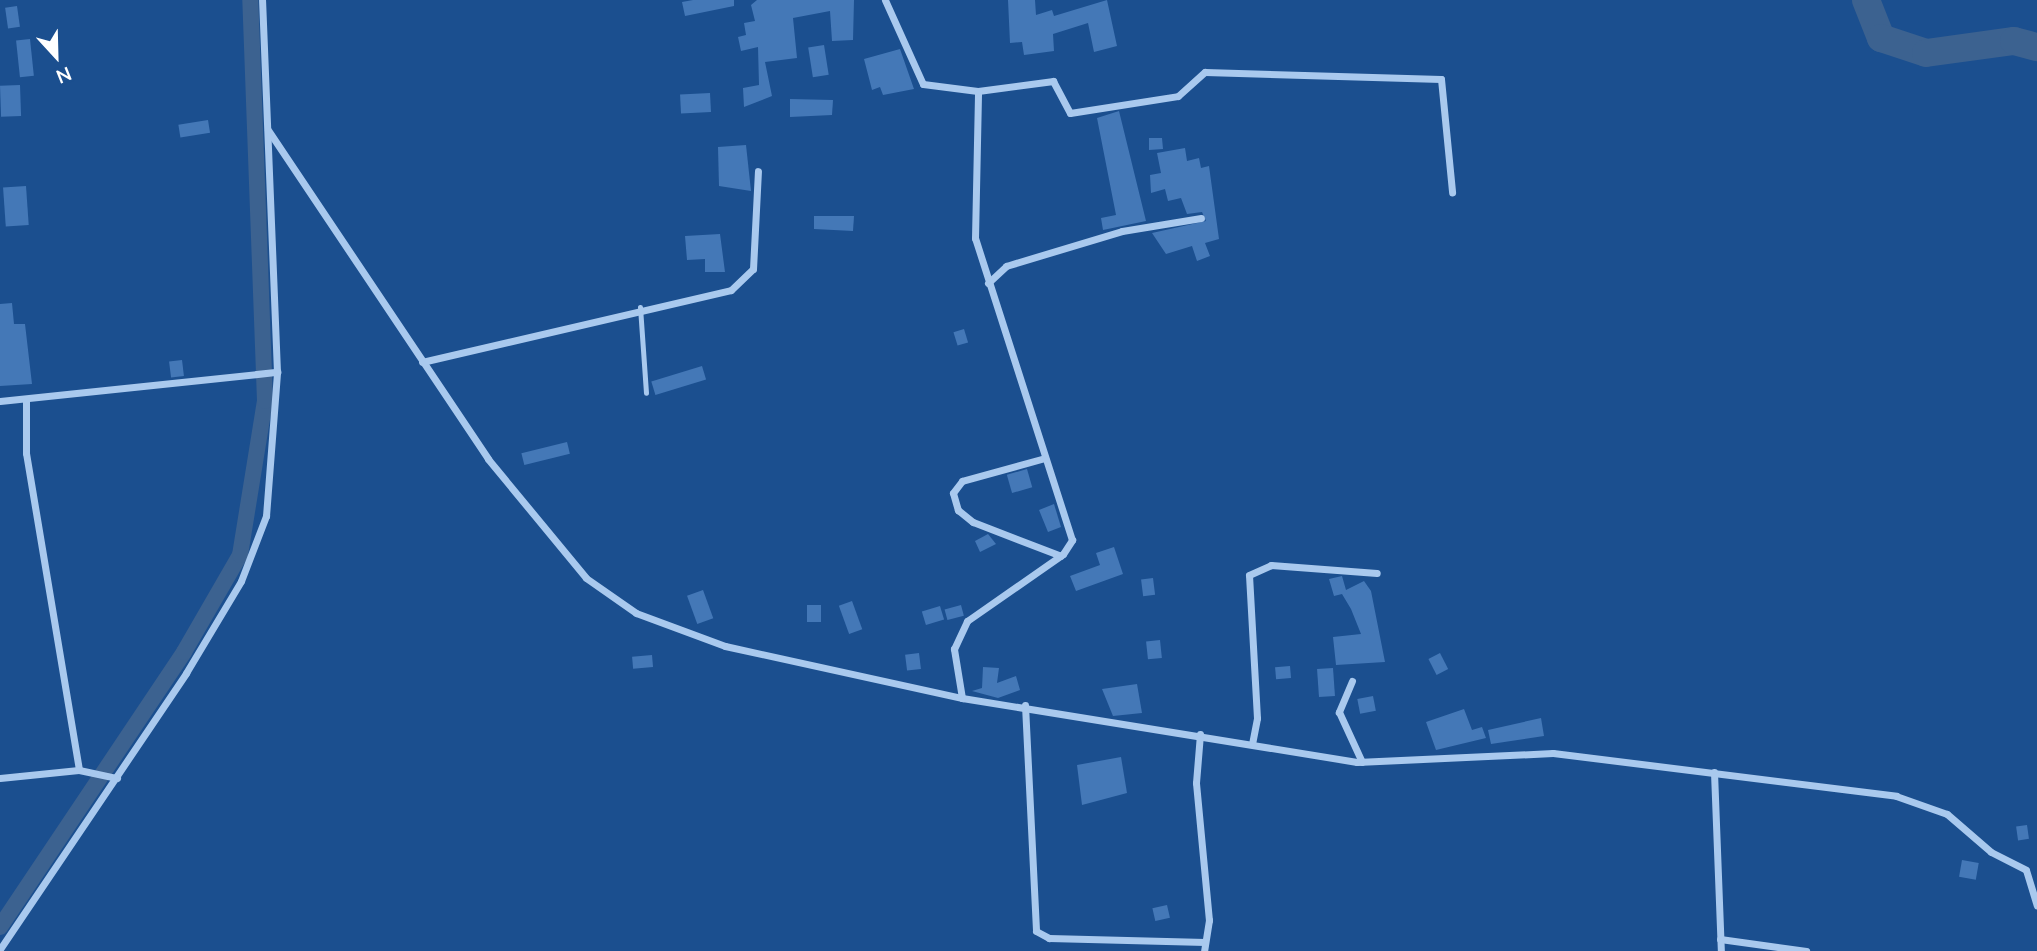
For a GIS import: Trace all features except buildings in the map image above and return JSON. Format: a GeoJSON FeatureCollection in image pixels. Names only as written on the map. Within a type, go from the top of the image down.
{"type":"FeatureCollection","features":[{"type":"Feature","properties":{"kind":"street"},"geometry":{"type":"LineString","coordinates":[[0,949],[117,778],[241,581],[266,516],[272,373],[268,131],[262,0]]}},
{"type":"Feature","properties":{"kind":"street"},"geometry":{"type":"LineString","coordinates":[[886,0],[923,84],[978,91],[1053,81],[1074,113],[1178,96],[1205,72],[1432,77],[1447,88],[1451,191]]}},
{"type":"Feature","properties":{"kind":"street"},"geometry":{"type":"LineString","coordinates":[[962,698],[954,649],[967,621],[1071,547],[1071,533],[988,283],[972,216],[978,91]]}},
{"type":"Feature","properties":{"kind":"street"},"geometry":{"type":"LineString","coordinates":[[268,131],[488,459],[586,578],[614,602],[725,646],[962,698],[1026,705],[1199,737],[1362,762],[1527,752],[1924,804],[2026,870],[2037,871]]}},
{"type":"Feature","properties":{"kind":"street"},"geometry":{"type":"LineString","coordinates":[[422,362],[640,307],[731,290],[748,279],[758,171]]}},
{"type":"Feature","properties":{"kind":"street"},"geometry":{"type":"LineString","coordinates":[[988,283],[1006,266],[1122,231],[1201,218]]}},
{"type":"Feature","properties":{"kind":"street"},"geometry":{"type":"LineString","coordinates":[[0,401],[26,401],[272,373]]}},
{"type":"Feature","properties":{"kind":"street"},"geometry":{"type":"LineString","coordinates":[[26,401],[26,453],[79,770]]}},
{"type":"Feature","properties":{"kind":"street"},"geometry":{"type":"LineString","coordinates":[[1045,458],[962,481],[953,493],[958,510],[973,522],[1061,556]]}},
{"type":"Feature","properties":{"kind":"street"},"geometry":{"type":"LineString","coordinates":[[1252,744],[1257,718],[1249,575],[1272,565],[1377,573]]}},
{"type":"Feature","properties":{"kind":"street"},"geometry":{"type":"LineString","coordinates":[[1352,681],[1339,712],[1362,762]]}},
{"type":"Feature","properties":{"kind":"street"},"geometry":{"type":"LineString","coordinates":[[1026,705],[1036,931],[1049,937],[1205,942]]}},
{"type":"Feature","properties":{"kind":"street"},"geometry":{"type":"LineString","coordinates":[[1199,737],[1197,753],[1209,920],[1204,951]]}},
{"type":"Feature","properties":{"kind":"street"},"geometry":{"type":"LineString","coordinates":[[0,778],[93,770],[117,778]]}},
{"type":"Feature","properties":{"kind":"street"},"geometry":{"type":"LineString","coordinates":[[1714,776],[1721,951]]}},
{"type":"Feature","properties":{"kind":"street"},"geometry":{"type":"LineString","coordinates":[[2026,870],[2037,905]]}},
{"type":"Feature","properties":{"kind":"street"},"geometry":{"type":"LineString","coordinates":[[1720,939],[1806,951]]}},
{"type":"Feature","properties":{"kind":"lane"},"geometry":{"type":"LineString","coordinates":[[640,307],[646,393]]}},
{"type":"Feature","properties":{"kind":"waterway"},"geometry":{"type":"LineString","coordinates":[[0,927],[184,652],[240,555],[265,401],[250,0]]}},
{"type":"Feature","properties":{"kind":"waterway"},"geometry":{"type":"LineString","coordinates":[[1866,0],[1881,38],[1926,53],[2014,41],[2037,47]]}}]}
